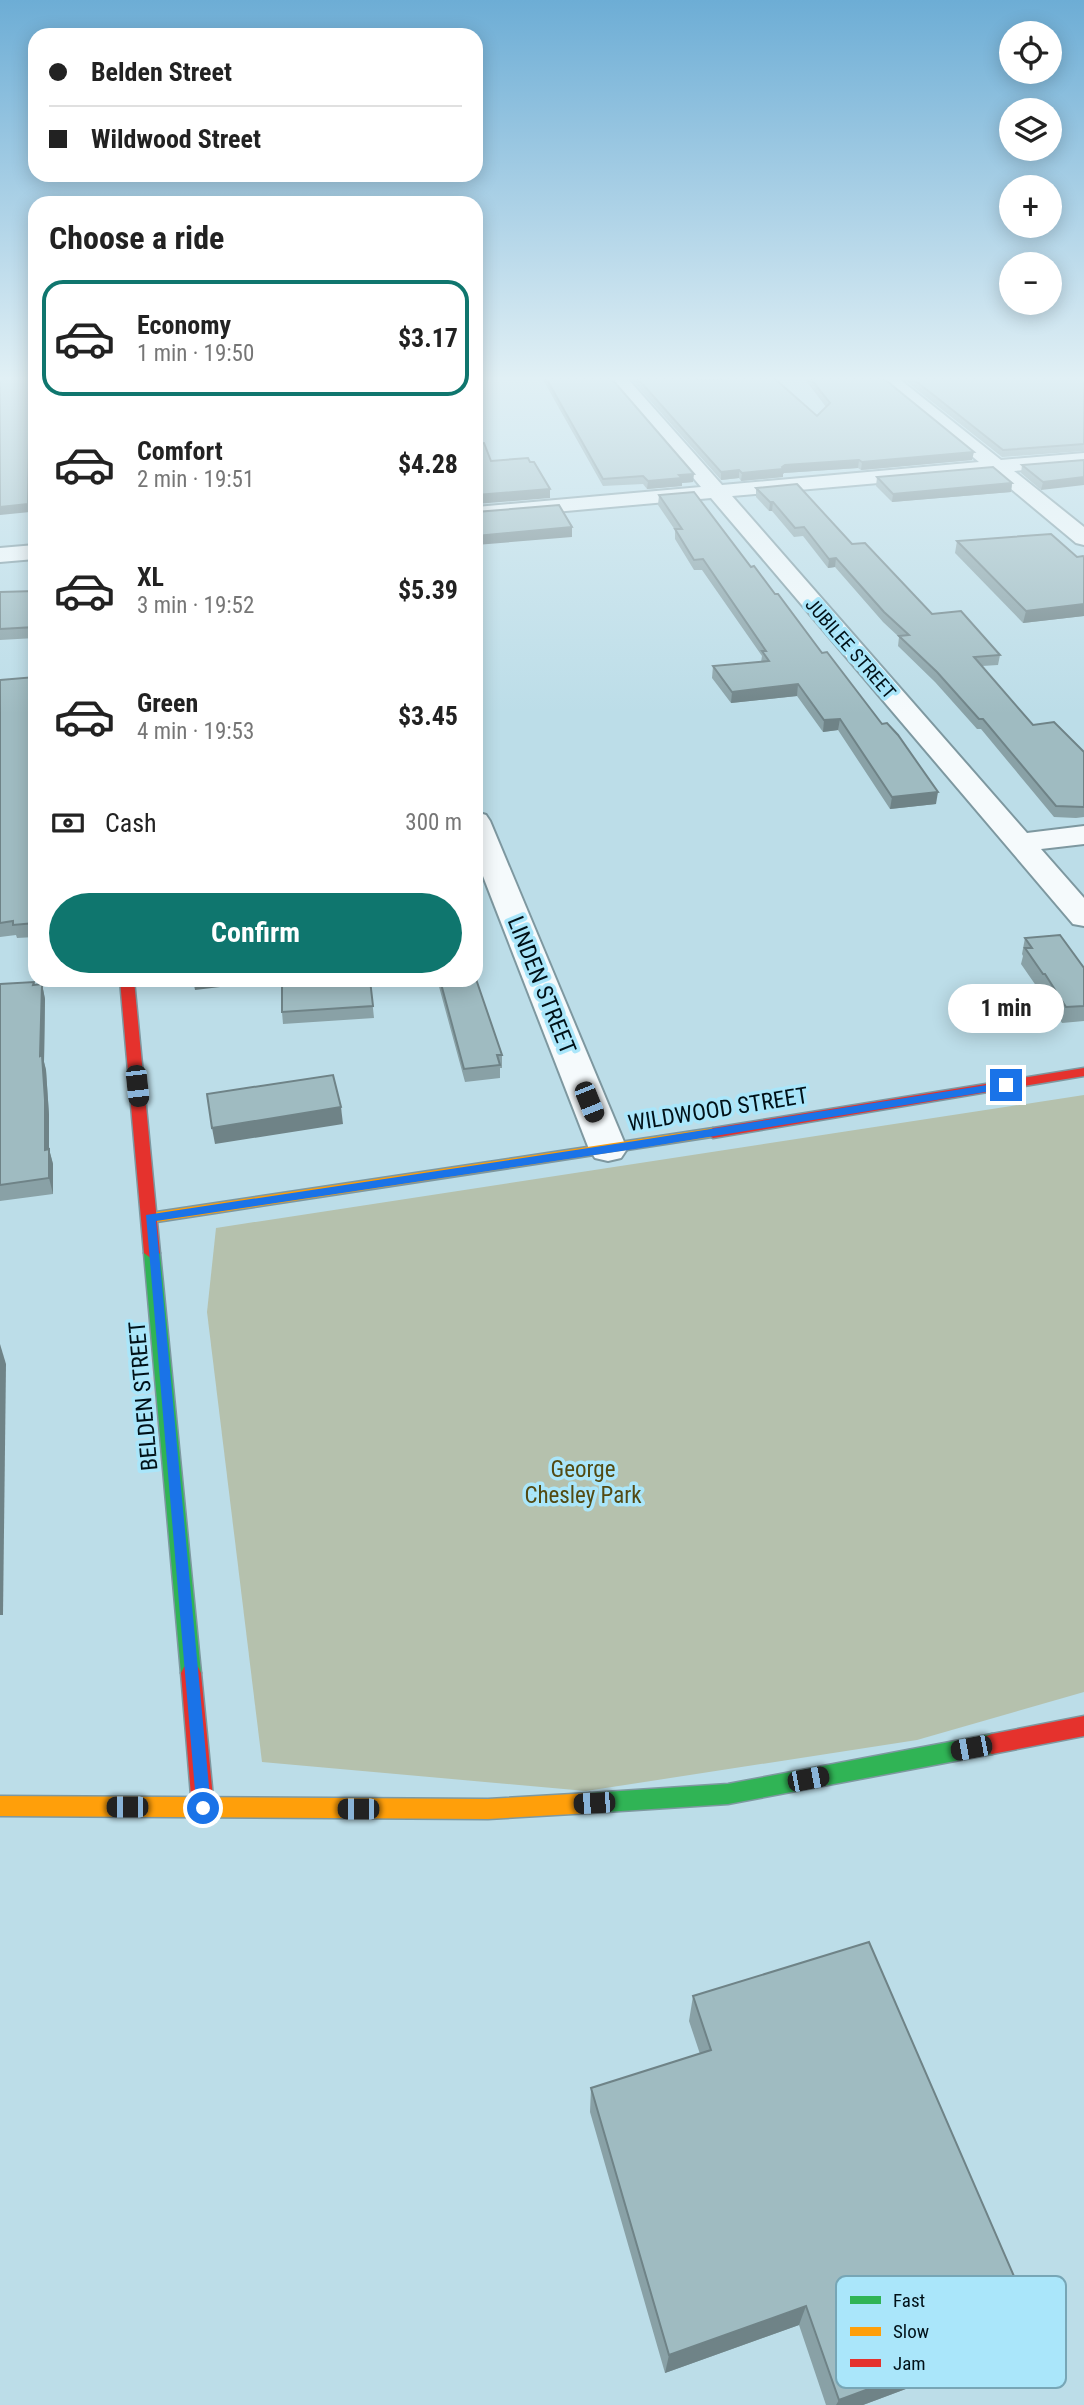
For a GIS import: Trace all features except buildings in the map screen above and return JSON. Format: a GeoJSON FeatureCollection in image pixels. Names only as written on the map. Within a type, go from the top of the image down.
{"type":"FeatureCollection","features":[{"type":"Feature","properties":{"kind":"street"},"geometry":{"type":"LineString","coordinates":[[483,512],[735,490]]}},
{"type":"Feature","properties":{"kind":"street"},"geometry":{"type":"LineString","coordinates":[[1025,490],[1084,538]]}},
{"type":"Feature","properties":{"kind":"street","name":"JUBILEE STREET"},"geometry":{"type":"LineString","coordinates":[[715,492],[1084,917]]}},
{"type":"Feature","properties":{"kind":"street"},"geometry":{"type":"LineString","coordinates":[[0,555],[28,553]]}},
{"type":"Feature","properties":{"kind":"street"},"geometry":{"type":"LineString","coordinates":[[1020,844],[1084,835]]}},
{"type":"Feature","properties":{"kind":"street","name":"LINDEN STREET"},"geometry":{"type":"LineString","coordinates":[[483,838],[608,1149]]}},
{"type":"Feature","properties":{"kind":"street","name":"BELDEN STREET"},"geometry":{"type":"LineString","coordinates":[[128,987],[203,1808]]}},
{"type":"Feature","properties":{"kind":"street","name":"WILDWOOD STREET"},"geometry":{"type":"LineString","coordinates":[[150,1218],[608,1149],[1084,1072]]}},
{"type":"Feature","properties":{"kind":"street"},"geometry":{"type":"LineString","coordinates":[[0,1806],[488,1809],[727,1794],[1084,1726]]}},
{"type":"Feature","properties":{"kind":"green space","name":"George Chesley Park"},"geometry":{"type":"Polygon","coordinates":[[[1084,1095],[1084,1692],[917,1740],[586,1791],[262,1762],[207,1312],[216,1228],[1084,1095]]]}},
{"type":"Feature","properties":{"kind":"traffic: fast"},"geometry":{"type":"LineString","coordinates":[[152,1253],[191,1673]]}},
{"type":"Feature","properties":{"kind":"traffic: fast"},"geometry":{"type":"LineString","coordinates":[[590,1803],[728,1794],[992,1744]]}},
{"type":"Feature","properties":{"kind":"traffic: slow"},"geometry":{"type":"LineString","coordinates":[[150,1218],[713,1133]]}},
{"type":"Feature","properties":{"kind":"traffic: slow"},"geometry":{"type":"LineString","coordinates":[[0,1806],[488,1809],[590,1803]]}},
{"type":"Feature","properties":{"kind":"traffic: jam"},"geometry":{"type":"LineString","coordinates":[[128,987],[152,1253]]}},
{"type":"Feature","properties":{"kind":"traffic: jam"},"geometry":{"type":"LineString","coordinates":[[713,1133],[1084,1072]]}},
{"type":"Feature","properties":{"kind":"traffic: jam"},"geometry":{"type":"LineString","coordinates":[[191,1673],[203,1808]]}},
{"type":"Feature","properties":{"kind":"traffic: jam"},"geometry":{"type":"LineString","coordinates":[[992,1744],[1084,1726]]}},
{"type":"Feature","properties":{"kind":"route"},"geometry":{"type":"LineString","coordinates":[[203,1808],[150,1218],[876,1108],[1006,1085]]}}]}
